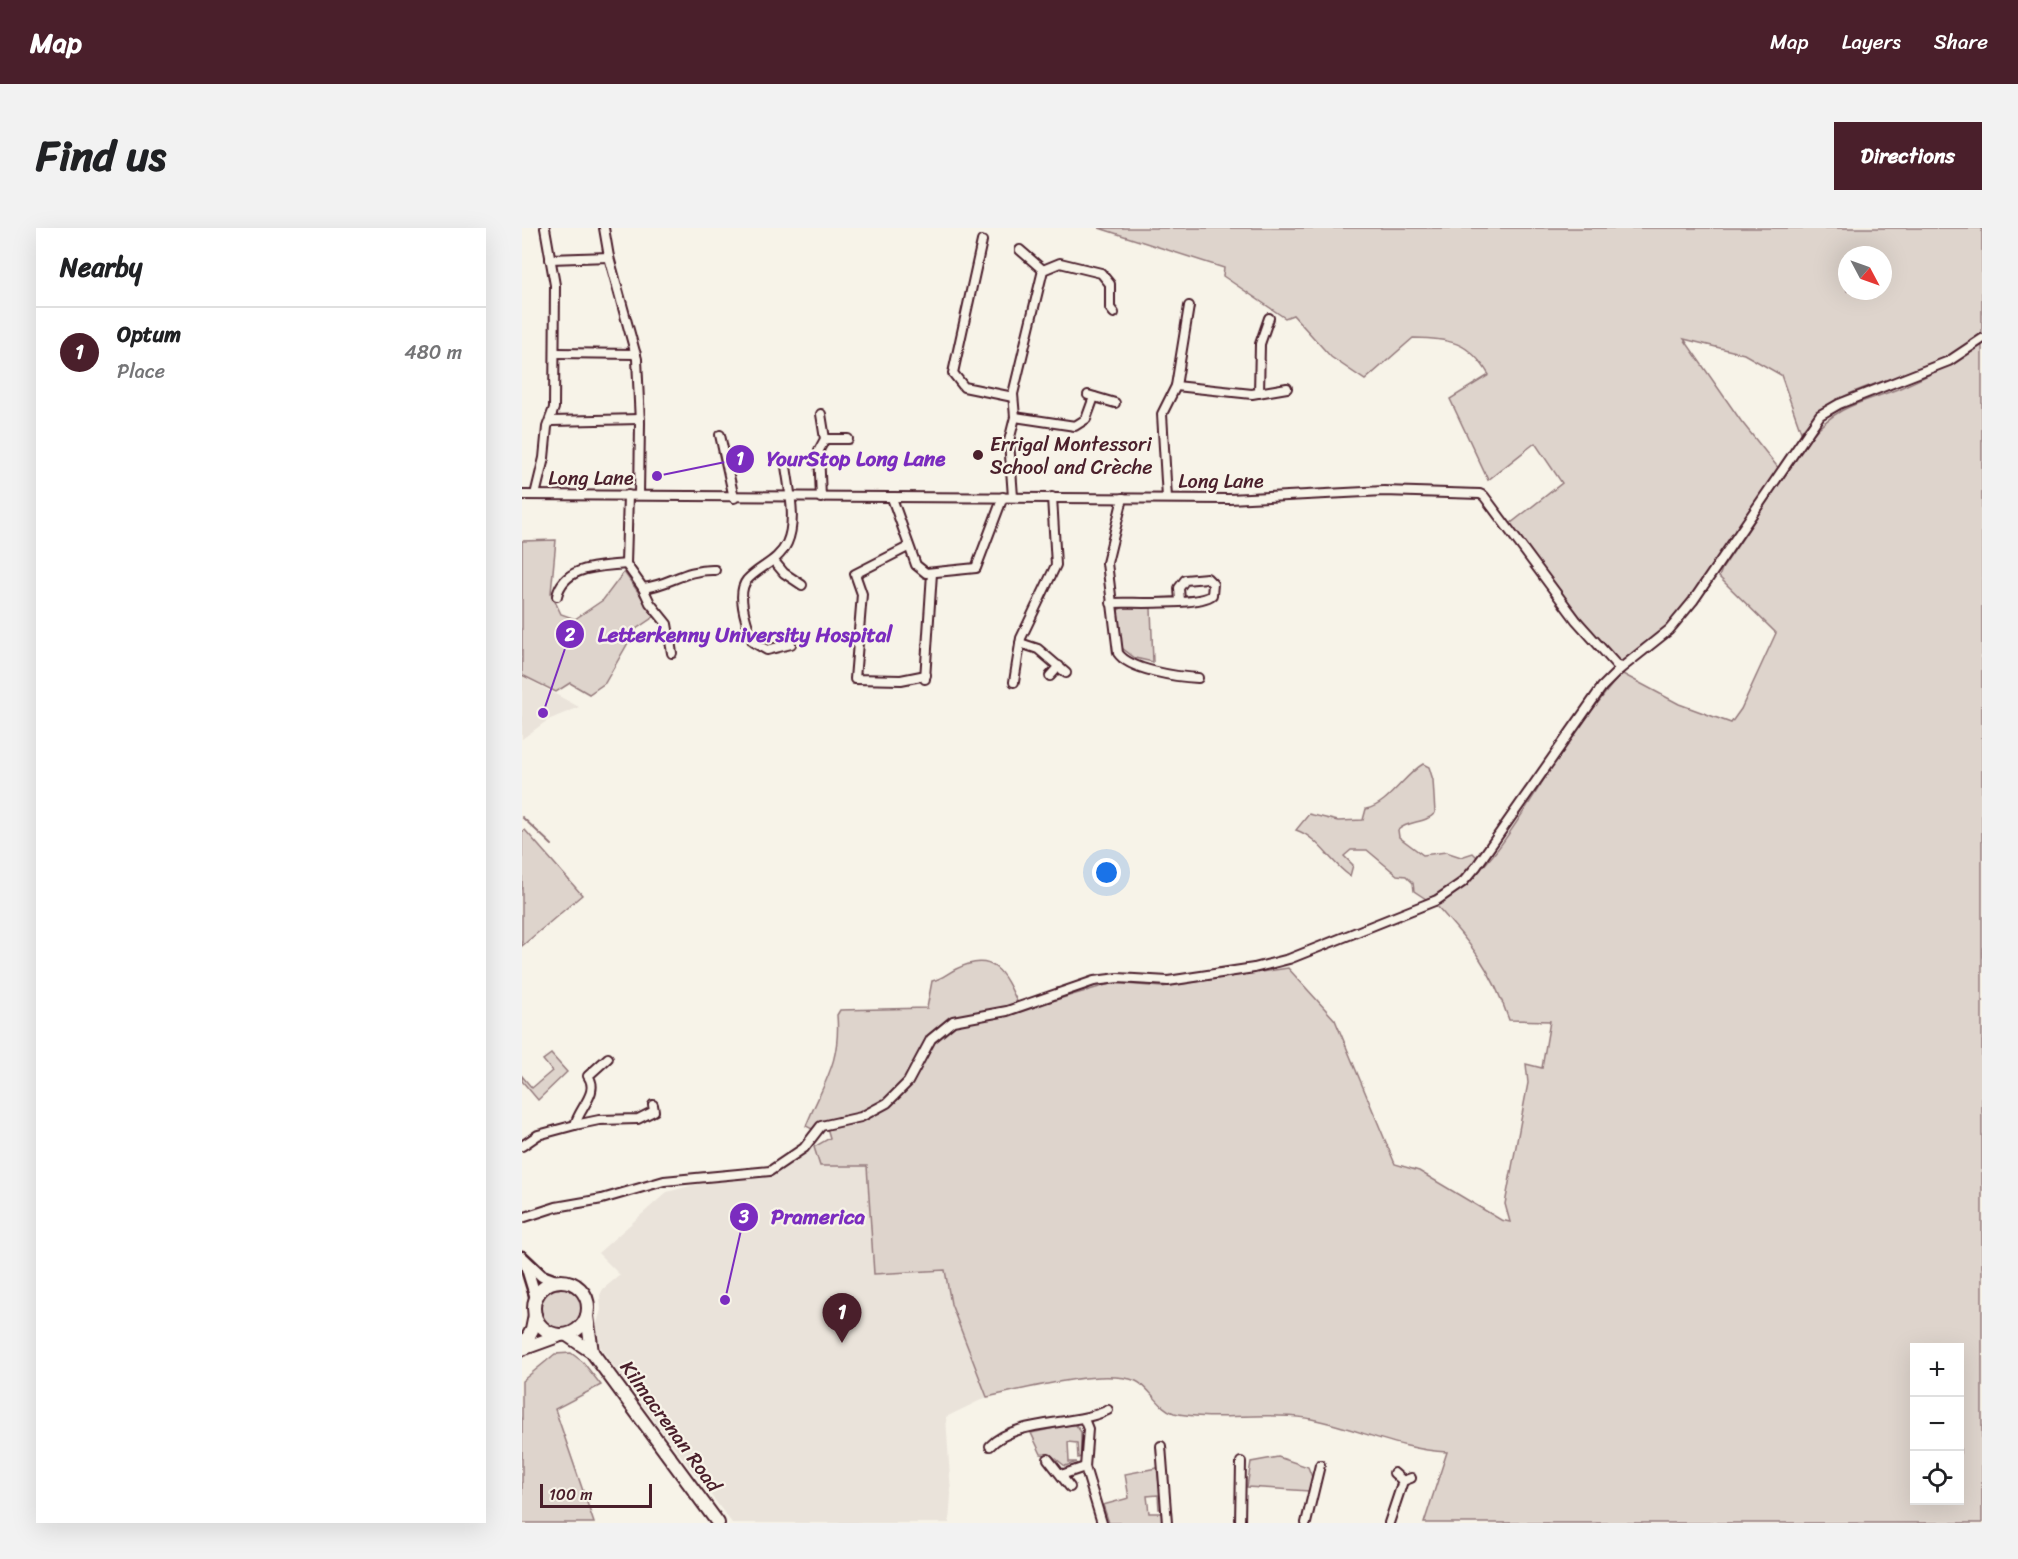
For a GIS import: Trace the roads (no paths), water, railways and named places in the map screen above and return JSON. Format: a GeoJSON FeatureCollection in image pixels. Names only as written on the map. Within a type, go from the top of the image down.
{"type":"FeatureCollection","features":[{"type":"Feature","properties":{"kind":"main road"},"geometry":{"type":"LineString","coordinates":[[523,1258],[542,1276],[570,1283],[583,1292],[588,1303],[587,1316],[592,1352]]}},
{"type":"Feature","properties":{"kind":"main road"},"geometry":{"type":"LineString","coordinates":[[522,1348],[532,1330],[536,1298],[523,1258]]}},
{"type":"Feature","properties":{"kind":"main road"},"geometry":{"type":"LineString","coordinates":[[536,1298],[543,1288],[558,1281]]}},
{"type":"Feature","properties":{"kind":"main road"},"geometry":{"type":"LineString","coordinates":[[535,1315],[545,1330],[563,1335],[592,1352]]}},
{"type":"Feature","properties":{"kind":"main road"},"geometry":{"type":"LineString","coordinates":[[522,1348],[580,1328],[587,1316]]}},
{"type":"Feature","properties":{"kind":"main road","name":"Kilmacrenan Road"},"geometry":{"type":"LineString","coordinates":[[592,1352],[718,1523]]}},
{"type":"Feature","properties":{"kind":"street"},"geometry":{"type":"LineString","coordinates":[[535,495],[544,458],[547,427],[552,421],[556,353],[555,285],[544,228]]}},
{"type":"Feature","properties":{"kind":"street"},"geometry":{"type":"LineString","coordinates":[[604,228],[609,257],[636,354],[640,419],[639,495]]}},
{"type":"Feature","properties":{"kind":"street"},"geometry":{"type":"LineString","coordinates":[[982,240],[953,373],[964,387],[1013,397]]}},
{"type":"Feature","properties":{"kind":"street"},"geometry":{"type":"LineString","coordinates":[[1020,250],[1042,270]]}},
{"type":"Feature","properties":{"kind":"street"},"geometry":{"type":"LineString","coordinates":[[550,259],[609,257]]}},
{"type":"Feature","properties":{"kind":"street"},"geometry":{"type":"LineString","coordinates":[[1042,270],[1060,263],[1101,273],[1110,284],[1110,308],[1114,313]]}},
{"type":"Feature","properties":{"kind":"street"},"geometry":{"type":"LineString","coordinates":[[1013,497],[1009,441],[1015,417],[1013,397],[1042,270]]}},
{"type":"Feature","properties":{"kind":"street"},"geometry":{"type":"LineString","coordinates":[[1167,498],[1162,414],[1176,386],[1189,306]]}},
{"type":"Feature","properties":{"kind":"street"},"geometry":{"type":"LineString","coordinates":[[1259,393],[1260,344],[1269,318]]}},
{"type":"Feature","properties":{"kind":"street"},"geometry":{"type":"LineString","coordinates":[[522,1218],[556,1207],[602,1199],[664,1181],[770,1171],[804,1149],[821,1126],[861,1117],[887,1103],[908,1082],[931,1039],[953,1021],[1007,1011],[1094,981],[1118,978],[1168,981],[1254,968],[1289,958],[1437,900],[1463,882],[1476,867],[1585,709],[1620,669],[1669,630],[1694,601],[1820,415],[1839,404],[1949,361],[1982,339]]}},
{"type":"Feature","properties":{"kind":"street"},"geometry":{"type":"LineString","coordinates":[[556,353],[636,354]]}},
{"type":"Feature","properties":{"kind":"street"},"geometry":{"type":"LineString","coordinates":[[1176,386],[1259,393],[1287,388]]}},
{"type":"Feature","properties":{"kind":"street"},"geometry":{"type":"LineString","coordinates":[[1015,417],[1074,426],[1086,419],[1091,396],[1115,403]]}},
{"type":"Feature","properties":{"kind":"street"},"geometry":{"type":"LineString","coordinates":[[821,414],[825,439],[819,450],[821,498]]}},
{"type":"Feature","properties":{"kind":"street"},"geometry":{"type":"LineString","coordinates":[[552,421],[640,419]]}},
{"type":"Feature","properties":{"kind":"street"},"geometry":{"type":"LineString","coordinates":[[720,435],[734,498]]}},
{"type":"Feature","properties":{"kind":"street"},"geometry":{"type":"LineString","coordinates":[[825,439],[848,439]]}},
{"type":"Feature","properties":{"kind":"street"},"geometry":{"type":"LineString","coordinates":[[786,466],[790,497],[789,536],[774,561],[747,580],[743,591],[744,610],[750,634],[757,646],[762,650],[772,650],[791,644]]}},
{"type":"Feature","properties":{"kind":"street","name":"Long Lane"},"geometry":{"type":"LineString","coordinates":[[522,495],[734,498],[1257,499],[1384,491],[1480,494],[1484,496],[1576,620],[1620,669]]}},
{"type":"Feature","properties":{"kind":"street"},"geometry":{"type":"LineString","coordinates":[[628,495],[626,564],[643,588],[650,603],[668,624],[672,653]]}},
{"type":"Feature","properties":{"kind":"street"},"geometry":{"type":"LineString","coordinates":[[892,498],[908,547],[918,568],[932,573],[975,568],[1003,497]]}},
{"type":"Feature","properties":{"kind":"street"},"geometry":{"type":"LineString","coordinates":[[1014,682],[1020,643],[1030,614],[1056,565],[1052,497]]}},
{"type":"Feature","properties":{"kind":"street"},"geometry":{"type":"LineString","coordinates":[[1123,498],[1107,558],[1116,647],[1124,660],[1164,672],[1198,678]]}},
{"type":"Feature","properties":{"kind":"street"},"geometry":{"type":"LineString","coordinates":[[908,547],[853,572],[862,594],[855,679],[901,680],[925,677],[932,573]]}},
{"type":"Feature","properties":{"kind":"street"},"geometry":{"type":"LineString","coordinates":[[774,561],[784,573],[802,585]]}},
{"type":"Feature","properties":{"kind":"street"},"geometry":{"type":"LineString","coordinates":[[557,596],[564,580],[572,573],[626,564]]}},
{"type":"Feature","properties":{"kind":"street"},"geometry":{"type":"LineString","coordinates":[[643,588],[654,586],[696,569],[715,570]]}},
{"type":"Feature","properties":{"kind":"street"},"geometry":{"type":"LineString","coordinates":[[1111,603],[1180,601],[1209,598],[1214,591],[1213,584],[1207,578],[1185,580],[1179,588],[1180,601]]}},
{"type":"Feature","properties":{"kind":"street"},"geometry":{"type":"LineString","coordinates":[[1020,643],[1038,649],[1066,673]]}},
{"type":"Feature","properties":{"kind":"street"},"geometry":{"type":"LineString","coordinates":[[1050,676],[1059,666]]}},
{"type":"Feature","properties":{"kind":"street"},"geometry":{"type":"LineString","coordinates":[[575,1125],[579,1110],[593,1090],[593,1083],[588,1076],[608,1058]]}},
{"type":"Feature","properties":{"kind":"street"},"geometry":{"type":"LineString","coordinates":[[522,1132],[525,1143],[556,1128],[599,1120],[638,1119],[654,1111],[653,1105]]}},
{"type":"Feature","properties":{"kind":"street"},"geometry":{"type":"LineString","coordinates":[[990,1446],[1001,1438],[1036,1426],[1084,1419],[1108,1410]]}},
{"type":"Feature","properties":{"kind":"street"},"geometry":{"type":"LineString","coordinates":[[1084,1419],[1088,1429],[1085,1467],[1102,1523]]}},
{"type":"Feature","properties":{"kind":"street"},"geometry":{"type":"LineString","coordinates":[[1161,1446],[1167,1523]]}},
{"type":"Feature","properties":{"kind":"street"},"geometry":{"type":"LineString","coordinates":[[1048,1459],[1070,1487]]}},
{"type":"Feature","properties":{"kind":"street"},"geometry":{"type":"LineString","coordinates":[[1240,1523],[1241,1462]]}},
{"type":"Feature","properties":{"kind":"street"},"geometry":{"type":"LineString","coordinates":[[1306,1523],[1320,1465]]}},
{"type":"Feature","properties":{"kind":"street"},"geometry":{"type":"LineString","coordinates":[[1061,1475],[1085,1467]]}},
{"type":"Feature","properties":{"kind":"street"},"geometry":{"type":"LineString","coordinates":[[1394,1473],[1402,1481]]}},
{"type":"Feature","properties":{"kind":"street"},"geometry":{"type":"LineString","coordinates":[[1402,1481],[1411,1478]]}},
{"type":"Feature","properties":{"kind":"street"},"geometry":{"type":"LineString","coordinates":[[1389,1523],[1402,1481]]}},
{"type":"Feature","properties":{"kind":"waterway"},"geometry":{"type":"LineString","coordinates":[[522,817],[552,845]]}},
{"type":"Feature","properties":{"kind":"place","name":"Errigal Montessori School and Crèche"},"geometry":{"type":"Point","coordinates":[978,455]}},
{"type":"Feature","properties":{"kind":"place","name":"YourStop Long Lane"},"geometry":{"type":"Point","coordinates":[657,476]}},
{"type":"Feature","properties":{"kind":"place","name":"Letterkenny University Hospital"},"geometry":{"type":"Point","coordinates":[543,713]}},
{"type":"Feature","properties":{"kind":"place","name":"Pramerica"},"geometry":{"type":"Point","coordinates":[725,1300]}},
{"type":"Feature","properties":{"kind":"place","name":"Optum"},"geometry":{"type":"Point","coordinates":[842,1343]}}]}
